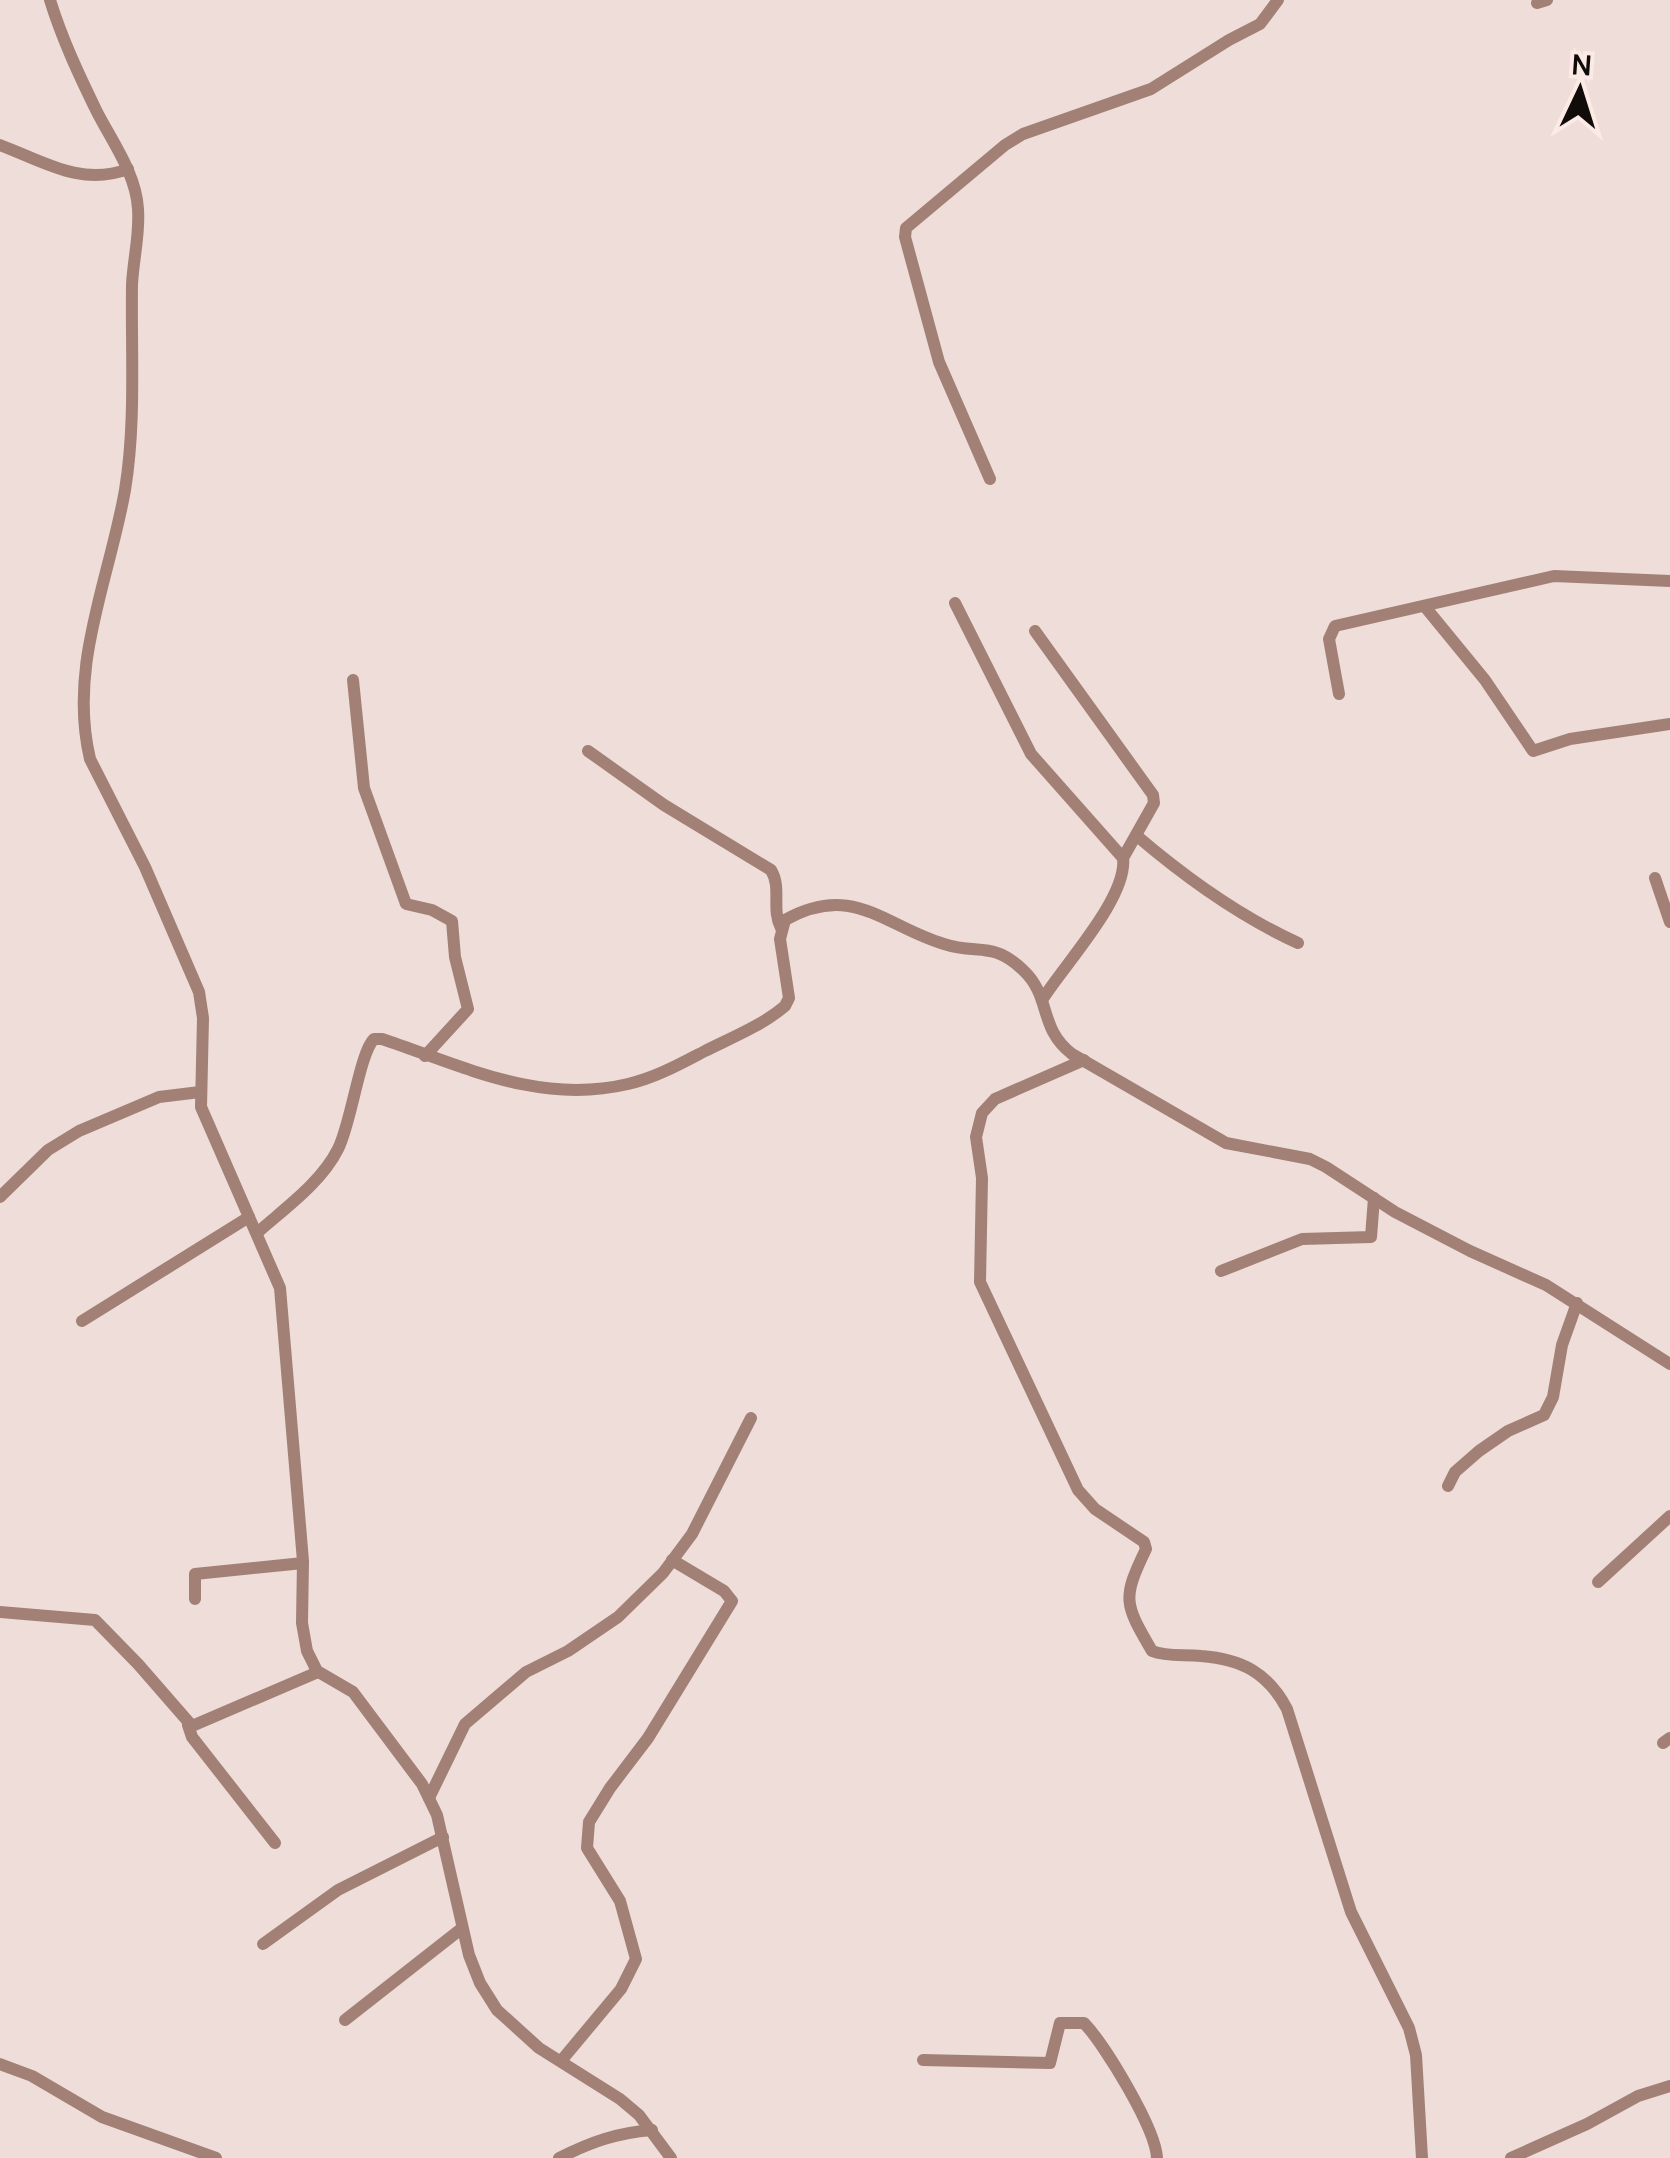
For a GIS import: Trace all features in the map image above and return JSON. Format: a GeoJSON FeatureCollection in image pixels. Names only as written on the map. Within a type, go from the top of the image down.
{"type":"FeatureCollection","features":[{"type":"Feature","properties":{"kind":"street"},"geometry":{"type":"LineString","coordinates":[[50,0],[60,36],[128,169],[138,205],[125,489],[90,628],[82,712],[90,759],[145,867],[199,992],[204,1018],[201,1107],[280,1288],[307,1651],[318,1672],[352,1692],[429,1798],[443,1836],[461,1929],[480,1983],[497,2010],[560,2061],[620,2099],[652,2130],[671,2158]]}},
{"type":"Feature","properties":{"kind":"street"},"geometry":{"type":"LineString","coordinates":[[990,479],[939,362],[905,237],[906,228],[1023,134],[1151,89],[1260,24],[1278,0]]}},
{"type":"Feature","properties":{"kind":"street"},"geometry":{"type":"LineString","coordinates":[[0,145],[80,175],[103,176],[128,169]]}},
{"type":"Feature","properties":{"kind":"street"},"geometry":{"type":"LineString","coordinates":[[1339,694],[1329,639],[1335,626],[1554,576],[1670,580]]}},
{"type":"Feature","properties":{"kind":"street"},"geometry":{"type":"LineString","coordinates":[[956,603],[1031,754],[1123,858]]}},
{"type":"Feature","properties":{"kind":"street"},"geometry":{"type":"LineString","coordinates":[[1426,608],[1485,680],[1533,751],[1570,739],[1670,724]]}},
{"type":"Feature","properties":{"kind":"street"},"geometry":{"type":"LineString","coordinates":[[1035,631],[1153,795],[1154,804],[1123,858],[1121,884],[1107,910],[1042,1000]]}},
{"type":"Feature","properties":{"kind":"street"},"geometry":{"type":"LineString","coordinates":[[353,680],[364,788],[406,904],[452,920],[455,958],[468,1010],[425,1056]]}},
{"type":"Feature","properties":{"kind":"street"},"geometry":{"type":"LineString","coordinates":[[588,750],[651,796],[771,870],[776,880],[776,917],[781,928]]}},
{"type":"Feature","properties":{"kind":"street"},"geometry":{"type":"LineString","coordinates":[[1137,836],[1173,866],[1298,944]]}},
{"type":"Feature","properties":{"kind":"street"},"geometry":{"type":"LineString","coordinates":[[1654,878],[1670,922]]}},
{"type":"Feature","properties":{"kind":"street"},"geometry":{"type":"LineString","coordinates":[[257,1233],[324,1169],[339,1148],[370,1042],[382,1039],[492,1079],[553,1089],[626,1085],[655,1076],[726,1041],[785,1006],[788,998],[780,939],[785,920],[805,909],[862,907],[942,944],[994,949],[1029,976],[1042,1000],[1052,1036],[1084,1060],[1226,1143],[1310,1159],[1470,1251],[1546,1285],[1670,1364]]}},
{"type":"Feature","properties":{"kind":"street"},"geometry":{"type":"LineString","coordinates":[[1084,1060],[995,1099],[978,1120],[976,1137],[982,1178],[980,1282],[1078,1490],[1095,1509],[1144,1542],[1146,1549],[1128,1586],[1128,1603],[1152,1652],[1204,1656],[1243,1665],[1275,1686],[1287,1709],[1351,1912],[1408,2028],[1416,2055],[1422,2158]]}},
{"type":"Feature","properties":{"kind":"street"},"geometry":{"type":"LineString","coordinates":[[0,1197],[48,1150],[79,1131],[159,1097],[200,1092]]}},
{"type":"Feature","properties":{"kind":"street"},"geometry":{"type":"LineString","coordinates":[[1220,1271],[1302,1239],[1371,1237],[1374,1198]]}},
{"type":"Feature","properties":{"kind":"street"},"geometry":{"type":"LineString","coordinates":[[82,1321],[249,1217]]}},
{"type":"Feature","properties":{"kind":"street"},"geometry":{"type":"LineString","coordinates":[[1448,1486],[1455,1472],[1480,1450],[1508,1431],[1544,1415],[1553,1398],[1562,1345],[1577,1303]]}},
{"type":"Feature","properties":{"kind":"street"},"geometry":{"type":"LineString","coordinates":[[429,1798],[465,1724],[526,1672],[568,1651],[642,1597],[692,1534],[751,1418]]}},
{"type":"Feature","properties":{"kind":"street"},"geometry":{"type":"LineString","coordinates":[[1598,1582],[1670,1516]]}},
{"type":"Feature","properties":{"kind":"street"},"geometry":{"type":"LineString","coordinates":[[560,2061],[622,1990],[636,1960],[620,1901],[587,1848],[589,1822],[678,1691],[732,1601],[724,1591],[672,1560]]}},
{"type":"Feature","properties":{"kind":"street"},"geometry":{"type":"LineString","coordinates":[[195,1599],[195,1574],[303,1563]]}},
{"type":"Feature","properties":{"kind":"street"},"geometry":{"type":"LineString","coordinates":[[0,1612],[95,1620],[138,1664],[188,1725],[192,1737],[275,1843]]}},
{"type":"Feature","properties":{"kind":"street"},"geometry":{"type":"LineString","coordinates":[[188,1725],[318,1672]]}},
{"type":"Feature","properties":{"kind":"street"},"geometry":{"type":"LineString","coordinates":[[263,1944],[338,1890],[443,1836]]}},
{"type":"Feature","properties":{"kind":"street"},"geometry":{"type":"LineString","coordinates":[[345,2020],[461,1929]]}},
{"type":"Feature","properties":{"kind":"street"},"geometry":{"type":"LineString","coordinates":[[923,2060],[1050,2062],[1060,2023],[1084,2023],[1100,2040],[1147,2125],[1155,2141],[1157,2158]]}},
{"type":"Feature","properties":{"kind":"street"},"geometry":{"type":"LineString","coordinates":[[0,2064],[32,2076],[102,2117],[216,2158]]}},
{"type":"Feature","properties":{"kind":"street"},"geometry":{"type":"LineString","coordinates":[[1511,2158],[1588,2124],[1638,2096],[1670,2086]]}},
{"type":"Feature","properties":{"kind":"street"},"geometry":{"type":"LineString","coordinates":[[559,2158],[598,2138],[652,2130]]}}]}
